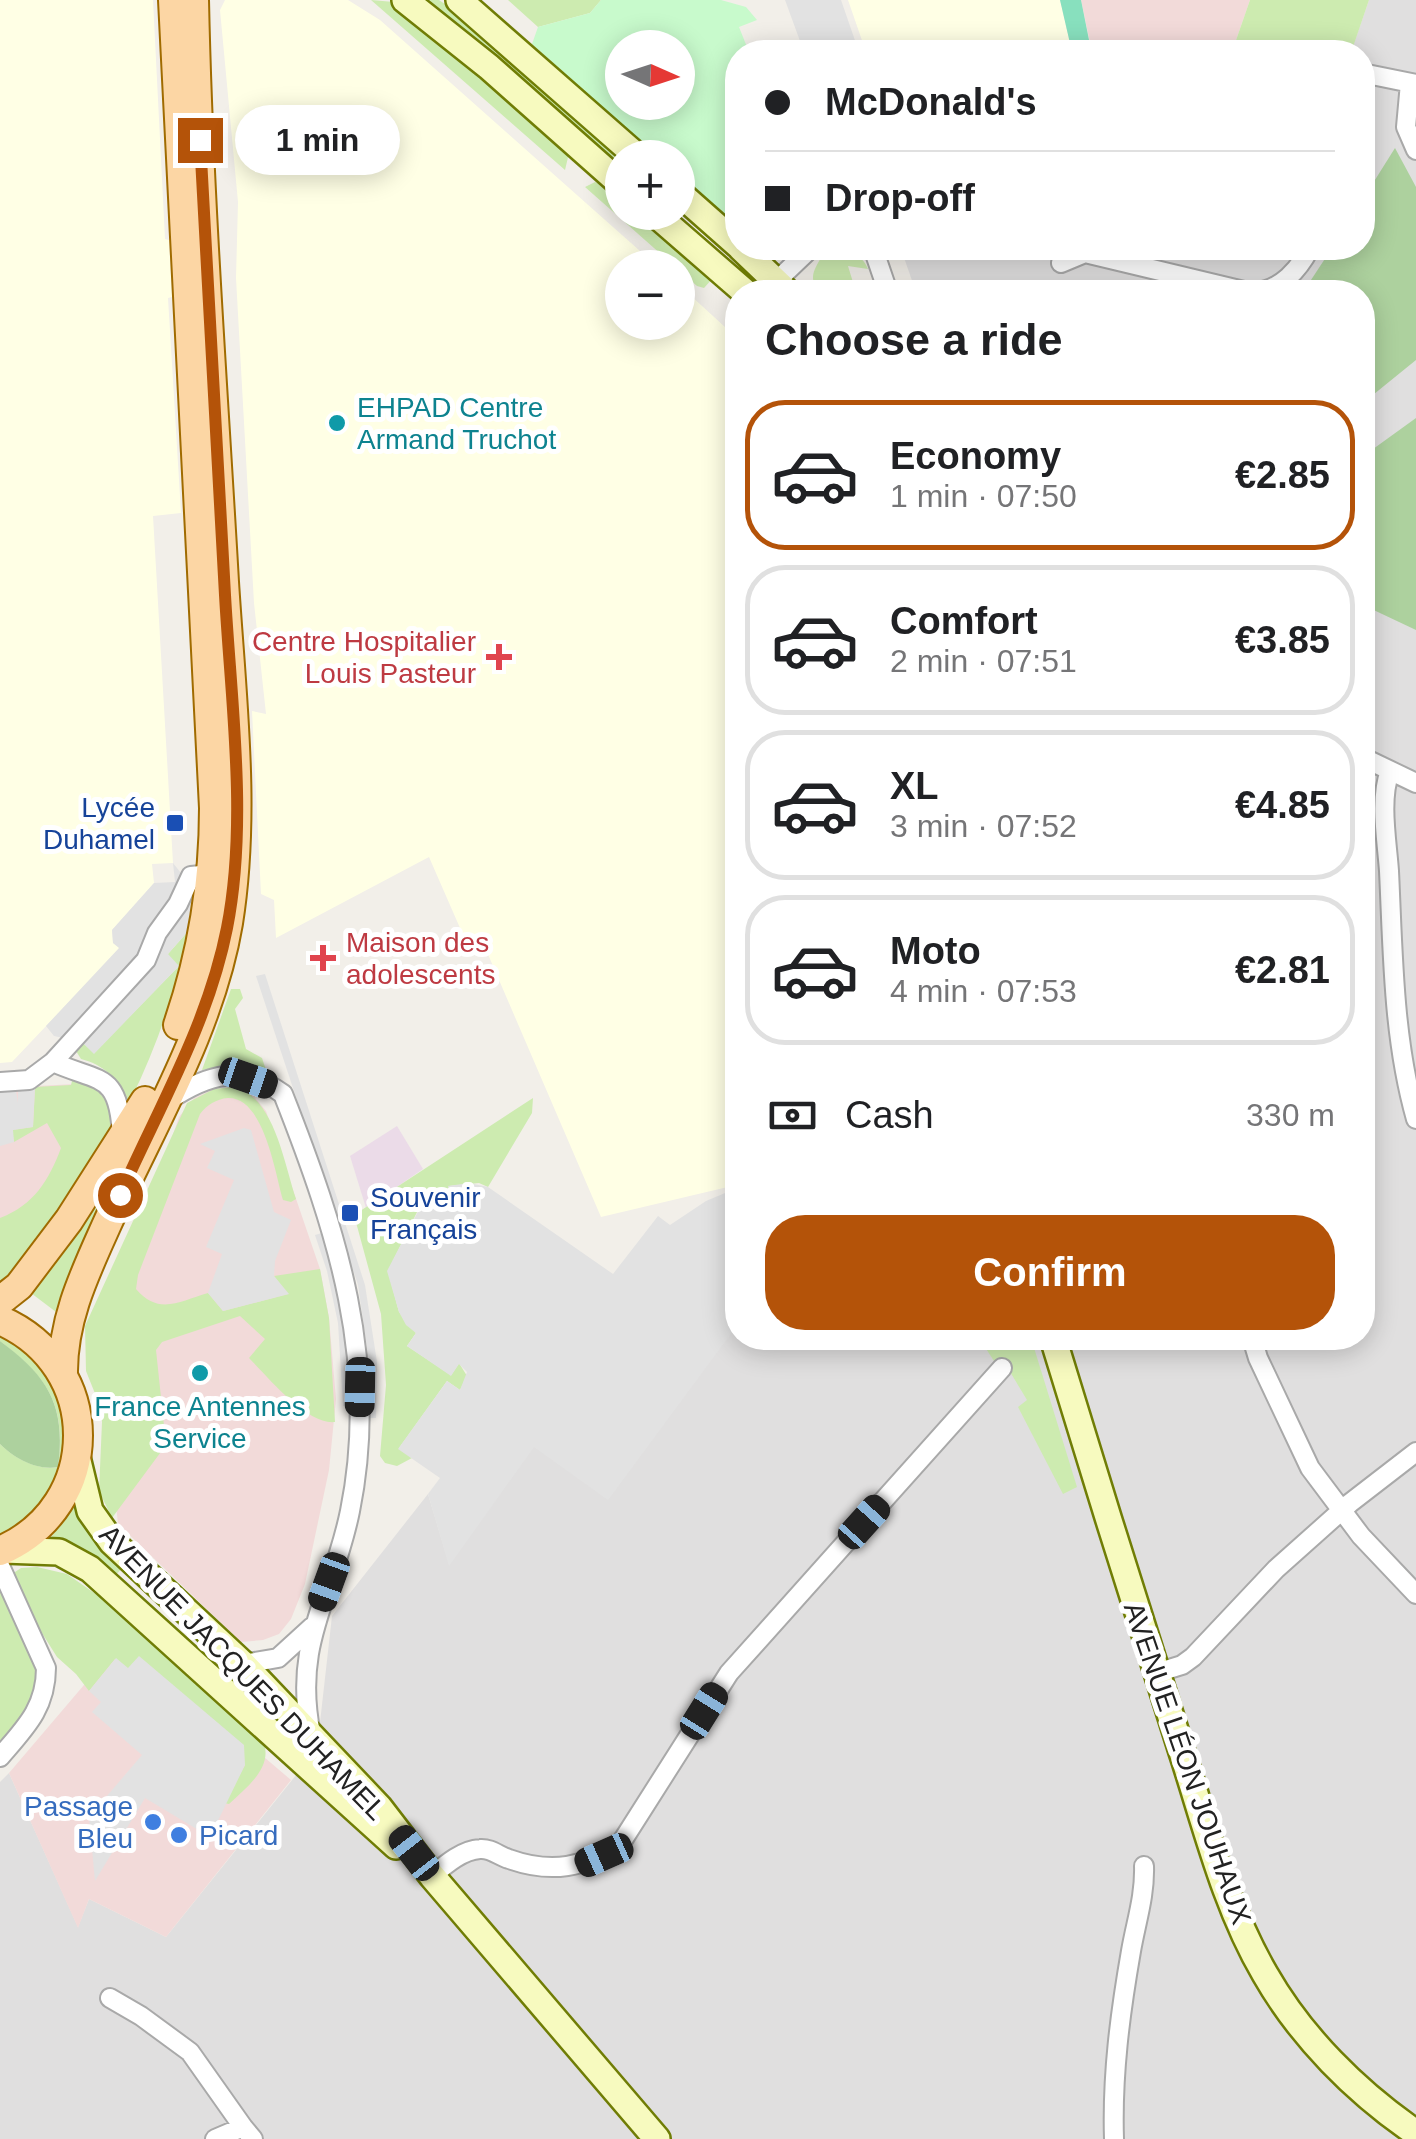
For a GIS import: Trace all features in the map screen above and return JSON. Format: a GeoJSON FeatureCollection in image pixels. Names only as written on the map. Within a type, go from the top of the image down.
{"type":"FeatureCollection","features":[{"type":"Feature","properties":{"kind":"main road"},"geometry":{"type":"LineString","coordinates":[[0,1301],[19,1286],[123,1140],[148,1095],[188,996],[211,874],[213,788],[173,0]]}},
{"type":"Feature","properties":{"kind":"main road"},"geometry":{"type":"LineString","coordinates":[[63,1375],[62,1350],[75,1297],[186,1056],[216,972],[227,927],[234,844],[234,759],[194,0]]}},
{"type":"Feature","properties":{"kind":"main road"},"geometry":{"type":"LineString","coordinates":[[405,0],[489,67],[605,170]]}},
{"type":"Feature","properties":{"kind":"main road"},"geometry":{"type":"LineString","coordinates":[[459,0],[618,140]]}},
{"type":"Feature","properties":{"kind":"main road"},"geometry":{"type":"LineString","coordinates":[[695,207],[725,234]]}},
{"type":"Feature","properties":{"kind":"main road"},"geometry":{"type":"LineString","coordinates":[[674,230],[731,280]]}},
{"type":"Feature","properties":{"kind":"main road"},"geometry":{"type":"LineString","coordinates":[[751,260],[768,280]]}},
{"type":"Feature","properties":{"kind":"main road"},"geometry":{"type":"LineString","coordinates":[[0,1320],[37,1343],[63,1375],[76,1409],[77,1458],[63,1496],[47,1518],[1,1556]]}},
{"type":"Feature","properties":{"kind":"main road","name":"AVENUE LÉON JOUHAUX"},"geometry":{"type":"LineString","coordinates":[[1057,1350],[1225,1883],[1264,1974],[1293,2016],[1358,2088],[1416,2133]]}},
{"type":"Feature","properties":{"kind":"main road","name":"AVENUE JACQUES DUHAMEL"},"geometry":{"type":"LineString","coordinates":[[77,1458],[90,1511],[112,1542],[243,1664],[361,1817],[432,1876],[657,2139]]}},
{"type":"Feature","properties":{"kind":"main road","name":"AVENUE JACQUES DUHAMEL"},"geometry":{"type":"LineString","coordinates":[[1,1556],[59,1552],[90,1568],[303,1744]]}},
{"type":"Feature","properties":{"kind":"street"},"geometry":{"type":"LineString","coordinates":[[1375,76],[1413,83],[1406,127],[1416,150]]}},
{"type":"Feature","properties":{"kind":"street"},"geometry":{"type":"LineString","coordinates":[[784,280],[801,260]]}},
{"type":"Feature","properties":{"kind":"street"},"geometry":{"type":"LineString","coordinates":[[1061,263],[1068,260]]}},
{"type":"Feature","properties":{"kind":"street"},"geometry":{"type":"LineString","coordinates":[[1114,260],[1198,280]]}},
{"type":"Feature","properties":{"kind":"street"},"geometry":{"type":"LineString","coordinates":[[1284,280],[1302,260]]}},
{"type":"Feature","properties":{"kind":"street"},"geometry":{"type":"LineString","coordinates":[[1375,764],[1416,783]]}},
{"type":"Feature","properties":{"kind":"street"},"geometry":{"type":"LineString","coordinates":[[1390,771],[1386,800],[1396,1014],[1416,1118]]}},
{"type":"Feature","properties":{"kind":"street"},"geometry":{"type":"LineString","coordinates":[[0,1082],[29,1080],[53,1062],[146,960],[157,933],[178,904],[191,876],[211,874]]}},
{"type":"Feature","properties":{"kind":"street"},"geometry":{"type":"LineString","coordinates":[[53,1062],[86,1072],[106,1084],[120,1113],[123,1140]]}},
{"type":"Feature","properties":{"kind":"street"},"geometry":{"type":"LineString","coordinates":[[164,1102],[208,1077],[228,1075],[272,1086],[284,1094],[347,1284],[360,1375],[359,1425],[350,1510],[312,1627],[304,1682],[303,1744]]}},
{"type":"Feature","properties":{"kind":"street"},"geometry":{"type":"LineString","coordinates":[[1256,1350],[1310,1468],[1361,1536],[1416,1594]]}},
{"type":"Feature","properties":{"kind":"street"},"geometry":{"type":"LineString","coordinates":[[432,1876],[476,1848],[525,1865],[565,1868],[604,1855],[621,1843],[729,1673],[1002,1368]]}},
{"type":"Feature","properties":{"kind":"street"},"geometry":{"type":"LineString","coordinates":[[1156,1673],[1193,1657],[1276,1569],[1416,1452]]}},
{"type":"Feature","properties":{"kind":"street"},"geometry":{"type":"LineString","coordinates":[[0,1756],[42,1702],[46,1682],[46,1668],[1,1556]]}},
{"type":"Feature","properties":{"kind":"street"},"geometry":{"type":"LineString","coordinates":[[243,1664],[278,1658],[312,1627]]}},
{"type":"Feature","properties":{"kind":"street"},"geometry":{"type":"LineString","coordinates":[[1114,2139],[1115,2049],[1145,1890],[1144,1866]]}},
{"type":"Feature","properties":{"kind":"street"},"geometry":{"type":"LineString","coordinates":[[110,1998],[190,2052],[248,2133],[215,2139]]}},
{"type":"Feature","properties":{"kind":"shaded area"},"geometry":{"type":"Polygon","coordinates":[[[0,0],[153,0],[181,513],[153,516],[173,863],[152,864],[154,883],[112,930],[113,943],[120,948],[12,1062],[0,1063],[0,0]]]}},
{"type":"Feature","properties":{"kind":"shaded area","name":"Centre Hospitalier Louis Pasteur"},"geometry":{"type":"Polygon","coordinates":[[[225,0],[348,0],[380,20],[605,220],[605,230],[616,230],[639,250],[605,250],[605,340],[695,340],[695,300],[725,327],[725,1188],[601,1217],[487,952],[467,944],[429,857],[276,938],[274,900],[261,894],[252,711],[266,714],[254,603],[236,278],[238,202],[220,10],[225,0]]]}},
{"type":"Feature","properties":{"kind":"shaded area"},"geometry":{"type":"Polygon","coordinates":[[[785,0],[841,0],[855,40],[800,40],[785,0]]]}},
{"type":"Feature","properties":{"kind":"shaded area"},"geometry":{"type":"Polygon","coordinates":[[[848,0],[1060,0],[1069,40],[862,40],[848,0]]]}},
{"type":"Feature","properties":{"kind":"shaded area"},"geometry":{"type":"Polygon","coordinates":[[[1081,0],[1250,0],[1236,40],[1089,40],[1081,0]]]}},
{"type":"Feature","properties":{"kind":"shaded area"},"geometry":{"type":"Polygon","coordinates":[[[1369,0],[1416,0],[1416,2139],[0,2139],[0,1782],[9,1773],[78,1927],[89,1899],[166,1937],[317,1749],[332,1616],[428,1494],[449,1564],[534,1446],[608,1499],[725,1340],[725,1350],[1375,1350],[1375,280],[912,280],[905,260],[1375,260],[1375,40],[1355,40],[1369,0]]]}},
{"type":"Feature","properties":{"kind":"shaded area"},"geometry":{"type":"Polygon","coordinates":[[[173,863],[196,892],[190,929],[168,954],[179,966],[94,1054],[82,1042],[54,1036],[46,1026],[119,948],[113,943],[112,930],[154,883],[175,882],[173,863]]]}},
{"type":"Feature","properties":{"kind":"shaded area"},"geometry":{"type":"Polygon","coordinates":[[[265,974],[365,1285],[377,1362],[376,1418],[369,1418],[369,1362],[358,1285],[256,976],[265,974]]]}},
{"type":"Feature","properties":{"kind":"shaded area"},"geometry":{"type":"Polygon","coordinates":[[[75,1084],[105,1115],[0,1252],[0,1088],[75,1084]]]}},
{"type":"Feature","properties":{"kind":"shaded area"},"geometry":{"type":"Polygon","coordinates":[[[18,1087],[35,1087],[33,1127],[13,1130],[14,1142],[0,1146],[0,1092],[16,1091],[18,1103],[18,1087]]]}},
{"type":"Feature","properties":{"kind":"shaded area"},"geometry":{"type":"Polygon","coordinates":[[[234,1087],[251,1093],[266,1111],[320,1269],[336,1399],[329,1470],[305,1584],[291,1619],[279,1634],[241,1642],[118,1524],[100,1349],[179,1117],[194,1098],[214,1089],[234,1087]]]}},
{"type":"Feature","properties":{"kind":"shaded area"},"geometry":{"type":"Polygon","coordinates":[[[397,1126],[423,1169],[366,1208],[350,1156],[397,1126]]]}},
{"type":"Feature","properties":{"kind":"shaded area"},"geometry":{"type":"Polygon","coordinates":[[[244,1128],[251,1130],[274,1212],[291,1220],[275,1261],[274,1276],[289,1294],[223,1311],[208,1293],[222,1254],[206,1247],[234,1180],[207,1168],[215,1151],[200,1144],[244,1128]]]}},
{"type":"Feature","properties":{"kind":"shaded area"},"geometry":{"type":"Polygon","coordinates":[[[469,1183],[488,1187],[613,1274],[658,1216],[670,1225],[725,1193],[725,1342],[608,1500],[534,1447],[449,1566],[428,1494],[440,1478],[398,1449],[447,1381],[460,1390],[467,1372],[459,1364],[451,1376],[407,1346],[416,1333],[399,1312],[387,1271],[424,1200],[440,1190],[450,1204],[453,1202],[448,1186],[469,1183]]]}},
{"type":"Feature","properties":{"kind":"shaded area"},"geometry":{"type":"Polygon","coordinates":[[[322,1233],[334,1268],[349,1355],[351,1406],[343,1406],[338,1323],[315,1235],[322,1233]]]}},
{"type":"Feature","properties":{"kind":"shaded area"},"geometry":{"type":"Polygon","coordinates":[[[124,1638],[291,1780],[166,1937],[89,1899],[78,1928],[9,1773],[124,1638]]]}},
{"type":"Feature","properties":{"kind":"shaded area"},"geometry":{"type":"Polygon","coordinates":[[[139,1656],[244,1745],[245,1765],[210,1837],[145,1798],[95,1881],[89,1817],[142,1755],[92,1712],[101,1702],[89,1691],[116,1658],[128,1668],[139,1656]]]}},
{"type":"Feature","properties":{"kind":"green space"},"geometry":{"type":"Polygon","coordinates":[[[371,0],[394,2],[569,153],[565,170],[371,0]]]}},
{"type":"Feature","properties":{"kind":"green space"},"geometry":{"type":"Polygon","coordinates":[[[424,0],[439,0],[452,9],[605,143],[605,157],[424,0]]]}},
{"type":"Feature","properties":{"kind":"green space"},"geometry":{"type":"Polygon","coordinates":[[[508,0],[601,0],[590,13],[538,27],[508,0]]]}},
{"type":"Feature","properties":{"kind":"green space"},"geometry":{"type":"Polygon","coordinates":[[[601,0],[721,0],[746,7],[757,20],[739,27],[744,40],[725,40],[725,218],[695,191],[695,140],[639,140],[617,120],[695,120],[695,30],[605,30],[605,109],[532,44],[538,27],[590,13],[601,0]]]}},
{"type":"Feature","properties":{"kind":"green space"},"geometry":{"type":"Polygon","coordinates":[[[1060,0],[1081,0],[1089,40],[1069,40],[1060,0]]]}},
{"type":"Feature","properties":{"kind":"green space"},"geometry":{"type":"Polygon","coordinates":[[[1250,0],[1369,0],[1355,40],[1236,40],[1250,0]]]}},
{"type":"Feature","properties":{"kind":"green space"},"geometry":{"type":"Polygon","coordinates":[[[1395,148],[1416,187],[1416,360],[1375,393],[1375,280],[1311,280],[1324,260],[1375,260],[1375,180],[1395,148]]]}},
{"type":"Feature","properties":{"kind":"green space"},"geometry":{"type":"Polygon","coordinates":[[[595,182],[605,186],[605,205],[585,187],[595,182]]]}},
{"type":"Feature","properties":{"kind":"green space"},"geometry":{"type":"Polygon","coordinates":[[[634,230],[658,230],[681,250],[656,250],[634,230]]]}},
{"type":"Feature","properties":{"kind":"green space"},"geometry":{"type":"Polygon","coordinates":[[[820,260],[862,260],[868,269],[848,266],[852,280],[814,280],[820,260]]]}},
{"type":"Feature","properties":{"kind":"green space"},"geometry":{"type":"Polygon","coordinates":[[[695,262],[713,278],[704,288],[697,286],[695,262]]]}},
{"type":"Feature","properties":{"kind":"green space"},"geometry":{"type":"Polygon","coordinates":[[[1416,418],[1416,630],[1375,611],[1375,448],[1416,418]]]}},
{"type":"Feature","properties":{"kind":"green space"},"geometry":{"type":"Polygon","coordinates":[[[190,929],[158,1037],[131,1099],[127,1099],[109,1073],[81,1059],[76,1051],[82,1042],[94,1053],[178,967],[167,955],[190,929]]]}},
{"type":"Feature","properties":{"kind":"green space"},"geometry":{"type":"Polygon","coordinates":[[[231,989],[240,989],[243,998],[235,1009],[246,1049],[262,1058],[267,1073],[226,1066],[202,1070],[231,989]]]}},
{"type":"Feature","properties":{"kind":"green space"},"geometry":{"type":"Polygon","coordinates":[[[72,1081],[91,1086],[105,1099],[111,1117],[108,1137],[33,1246],[0,1284],[0,1218],[22,1206],[39,1190],[61,1148],[47,1123],[14,1142],[12,1130],[33,1127],[35,1087],[71,1085],[72,1081]]]}},
{"type":"Feature","properties":{"kind":"green space"},"geometry":{"type":"Polygon","coordinates":[[[234,1087],[248,1093],[268,1117],[296,1199],[283,1200],[266,1138],[251,1110],[228,1098],[212,1103],[200,1114],[136,1289],[162,1304],[208,1293],[223,1311],[288,1294],[274,1276],[320,1269],[329,1318],[335,1422],[324,1421],[301,1408],[249,1358],[265,1339],[240,1316],[162,1342],[156,1350],[166,1445],[112,1518],[99,1491],[102,1422],[86,1371],[85,1326],[187,1103],[214,1089],[234,1087]]]}},
{"type":"Feature","properties":{"kind":"green space"},"geometry":{"type":"Polygon","coordinates":[[[533,1098],[532,1113],[488,1187],[479,1183],[449,1186],[453,1202],[419,1208],[388,1271],[399,1312],[416,1333],[407,1346],[451,1375],[459,1363],[467,1376],[460,1390],[447,1381],[399,1448],[412,1458],[397,1466],[385,1463],[380,1456],[386,1385],[381,1314],[354,1215],[533,1098]]]}},
{"type":"Feature","properties":{"kind":"green space"},"geometry":{"type":"Polygon","coordinates":[[[129,1150],[60,1315],[27,1290],[129,1150]]]}},
{"type":"Feature","properties":{"kind":"green space"},"geometry":{"type":"Polygon","coordinates":[[[0,1332],[29,1352],[52,1379],[60,1395],[66,1431],[61,1469],[45,1503],[0,1539],[0,1444],[27,1462],[50,1468],[58,1467],[60,1445],[56,1409],[50,1395],[31,1368],[0,1341],[0,1332]]]}},
{"type":"Feature","properties":{"kind":"green space"},"geometry":{"type":"Polygon","coordinates":[[[0,1341],[31,1367],[50,1395],[59,1427],[58,1467],[26,1462],[0,1444],[0,1341]]]}},
{"type":"Feature","properties":{"kind":"green space"},"geometry":{"type":"Polygon","coordinates":[[[987,1350],[1035,1350],[1077,1487],[1063,1494],[1018,1407],[1027,1400],[1001,1357],[994,1361],[987,1350]]]}},
{"type":"Feature","properties":{"kind":"green space"},"geometry":{"type":"Polygon","coordinates":[[[75,1504],[126,1564],[112,1579],[49,1540],[75,1504]]]}},
{"type":"Feature","properties":{"kind":"green space"},"geometry":{"type":"Polygon","coordinates":[[[37,1567],[67,1574],[120,1611],[263,1741],[262,1768],[229,1804],[224,1803],[245,1765],[115,1659],[89,1691],[57,1657],[25,1606],[12,1574],[21,1568],[37,1567]]]}},
{"type":"Feature","properties":{"kind":"green space"},"geometry":{"type":"Polygon","coordinates":[[[0,1590],[32,1653],[36,1685],[18,1722],[0,1745],[0,1590]]]}},
{"type":"Feature","properties":{"kind":"place","name":"EHPAD Centre Armand Truchot"},"geometry":{"type":"Point","coordinates":[337,423]}},
{"type":"Feature","properties":{"kind":"place","name":"Centre Hospitalier Louis Pasteur"},"geometry":{"type":"Point","coordinates":[499,657]}},
{"type":"Feature","properties":{"kind":"place","name":"Lycée Duhamel"},"geometry":{"type":"Point","coordinates":[175,823]}},
{"type":"Feature","properties":{"kind":"place","name":"Maison des adolescents"},"geometry":{"type":"Point","coordinates":[323,958]}},
{"type":"Feature","properties":{"kind":"place","name":"Souvenir Français"},"geometry":{"type":"Point","coordinates":[350,1213]}},
{"type":"Feature","properties":{"kind":"place","name":"France Antennes Service"},"geometry":{"type":"Point","coordinates":[200,1373]}},
{"type":"Feature","properties":{"kind":"place","name":"Passage Bleu"},"geometry":{"type":"Point","coordinates":[153,1822]}},
{"type":"Feature","properties":{"kind":"place","name":"Picard"},"geometry":{"type":"Point","coordinates":[179,1835]}},
{"type":"Feature","properties":{"kind":"route"},"geometry":{"type":"LineString","coordinates":[[120,1195],[202,1014],[227,927],[232,888],[234,759],[200,140]]}}]}
